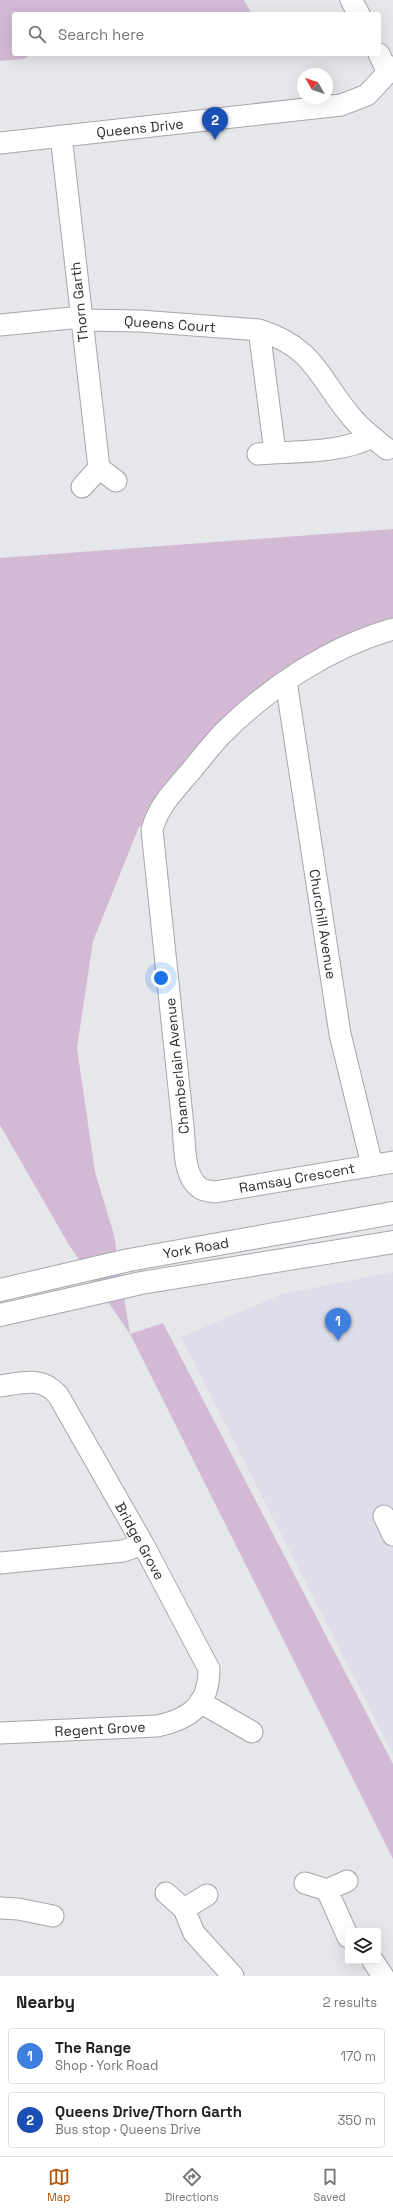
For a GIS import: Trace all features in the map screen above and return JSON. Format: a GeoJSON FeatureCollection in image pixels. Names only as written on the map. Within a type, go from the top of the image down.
{"type":"FeatureCollection","features":[{"type":"Feature","properties":{"kind":"highway","name":"York Road"},"geometry":{"type":"LineString","coordinates":[[0,1290],[129,1260],[393,1212]]}},
{"type":"Feature","properties":{"kind":"highway","name":"York Road"},"geometry":{"type":"LineString","coordinates":[[0,1315],[141,1283],[393,1242]]}},
{"type":"Feature","properties":{"kind":"street"},"geometry":{"type":"LineString","coordinates":[[351,0],[358,12]]}},
{"type":"Feature","properties":{"kind":"street"},"geometry":{"type":"LineString","coordinates":[[380,56],[390,70]]}},
{"type":"Feature","properties":{"kind":"street","name":"Queens Drive"},"geometry":{"type":"LineString","coordinates":[[0,143],[341,105],[368,96],[390,70]]}},
{"type":"Feature","properties":{"kind":"street","name":"Thorn Garth"},"geometry":{"type":"LineString","coordinates":[[62,136],[81,318],[99,468]]}},
{"type":"Feature","properties":{"kind":"street","name":"Queens Court"},"geometry":{"type":"LineString","coordinates":[[0,325],[81,318],[259,330],[294,345],[314,364],[354,420],[379,443],[358,444],[340,448],[266,453],[259,330]]}},
{"type":"Feature","properties":{"kind":"street"},"geometry":{"type":"LineString","coordinates":[[82,487],[99,468],[116,481]]}},
{"type":"Feature","properties":{"kind":"street","name":"Chamberlain Avenue"},"geometry":{"type":"LineString","coordinates":[[201,1189],[189,1174],[183,1126],[152,830],[155,816],[164,803],[221,735],[254,705],[286,681],[317,661],[347,646],[393,629]]}},
{"type":"Feature","properties":{"kind":"street","name":"Churchill Avenue"},"geometry":{"type":"LineString","coordinates":[[286,681],[340,1034],[372,1165]]}},
{"type":"Feature","properties":{"kind":"street","name":"Ramsay Crescent"},"geometry":{"type":"LineString","coordinates":[[201,1189],[215,1192],[393,1162]]}},
{"type":"Feature","properties":{"kind":"street","name":"Bridge Grove"},"geometry":{"type":"LineString","coordinates":[[0,1386],[43,1382],[51,1386],[58,1395],[143,1544],[209,1669],[209,1681],[198,1705]]}},
{"type":"Feature","properties":{"kind":"street"},"geometry":{"type":"LineString","coordinates":[[384,1516],[393,1535]]}},
{"type":"Feature","properties":{"kind":"street"},"geometry":{"type":"LineString","coordinates":[[0,1563],[123,1551],[143,1544]]}},
{"type":"Feature","properties":{"kind":"street"},"geometry":{"type":"LineString","coordinates":[[198,1705],[252,1732]]}},
{"type":"Feature","properties":{"kind":"street","name":"Regent Grove"},"geometry":{"type":"LineString","coordinates":[[0,1733],[157,1726],[186,1718],[198,1705]]}},
{"type":"Feature","properties":{"kind":"street"},"geometry":{"type":"LineString","coordinates":[[305,1884],[327,1890],[347,1881]]}},
{"type":"Feature","properties":{"kind":"street"},"geometry":{"type":"LineString","coordinates":[[327,1890],[345,1930]]}},
{"type":"Feature","properties":{"kind":"street"},"geometry":{"type":"LineString","coordinates":[[166,1894],[184,1909],[194,1933],[233,1976]]}},
{"type":"Feature","properties":{"kind":"street"},"geometry":{"type":"LineString","coordinates":[[184,1909],[207,1896]]}},
{"type":"Feature","properties":{"kind":"street"},"geometry":{"type":"LineString","coordinates":[[0,1908],[18,1909],[53,1916]]}},
{"type":"Feature","properties":{"kind":"street"},"geometry":{"type":"LineString","coordinates":[[375,1964],[383,1976]]}},
{"type":"Feature","properties":{"kind":"shaded area"},"geometry":{"type":"Polygon","coordinates":[[[0,0],[244,0],[251,12],[12,12],[12,56],[28,56],[24,59],[0,61],[0,0]]]}},
{"type":"Feature","properties":{"kind":"shaded area"},"geometry":{"type":"Polygon","coordinates":[[[393,529],[393,632],[286,681],[155,816],[139,827],[93,941],[77,1048],[95,1172],[114,1235],[130,1334],[69,1245],[0,1125],[0,558],[393,529]]]}},
{"type":"Feature","properties":{"kind":"shaded area"},"geometry":{"type":"Polygon","coordinates":[[[393,1272],[393,1754],[181,1337],[282,1294],[393,1272]]]}},
{"type":"Feature","properties":{"kind":"shaded area"},"geometry":{"type":"Polygon","coordinates":[[[163,1323],[393,1764],[393,1859],[130,1334],[163,1323]]]}},
{"type":"Feature","properties":{"kind":"place","name":"Queens Drive/Thorn Garth"},"geometry":{"type":"Point","coordinates":[215,140]}},
{"type":"Feature","properties":{"kind":"place","name":"The Range"},"geometry":{"type":"Point","coordinates":[338,1341]}}]}
